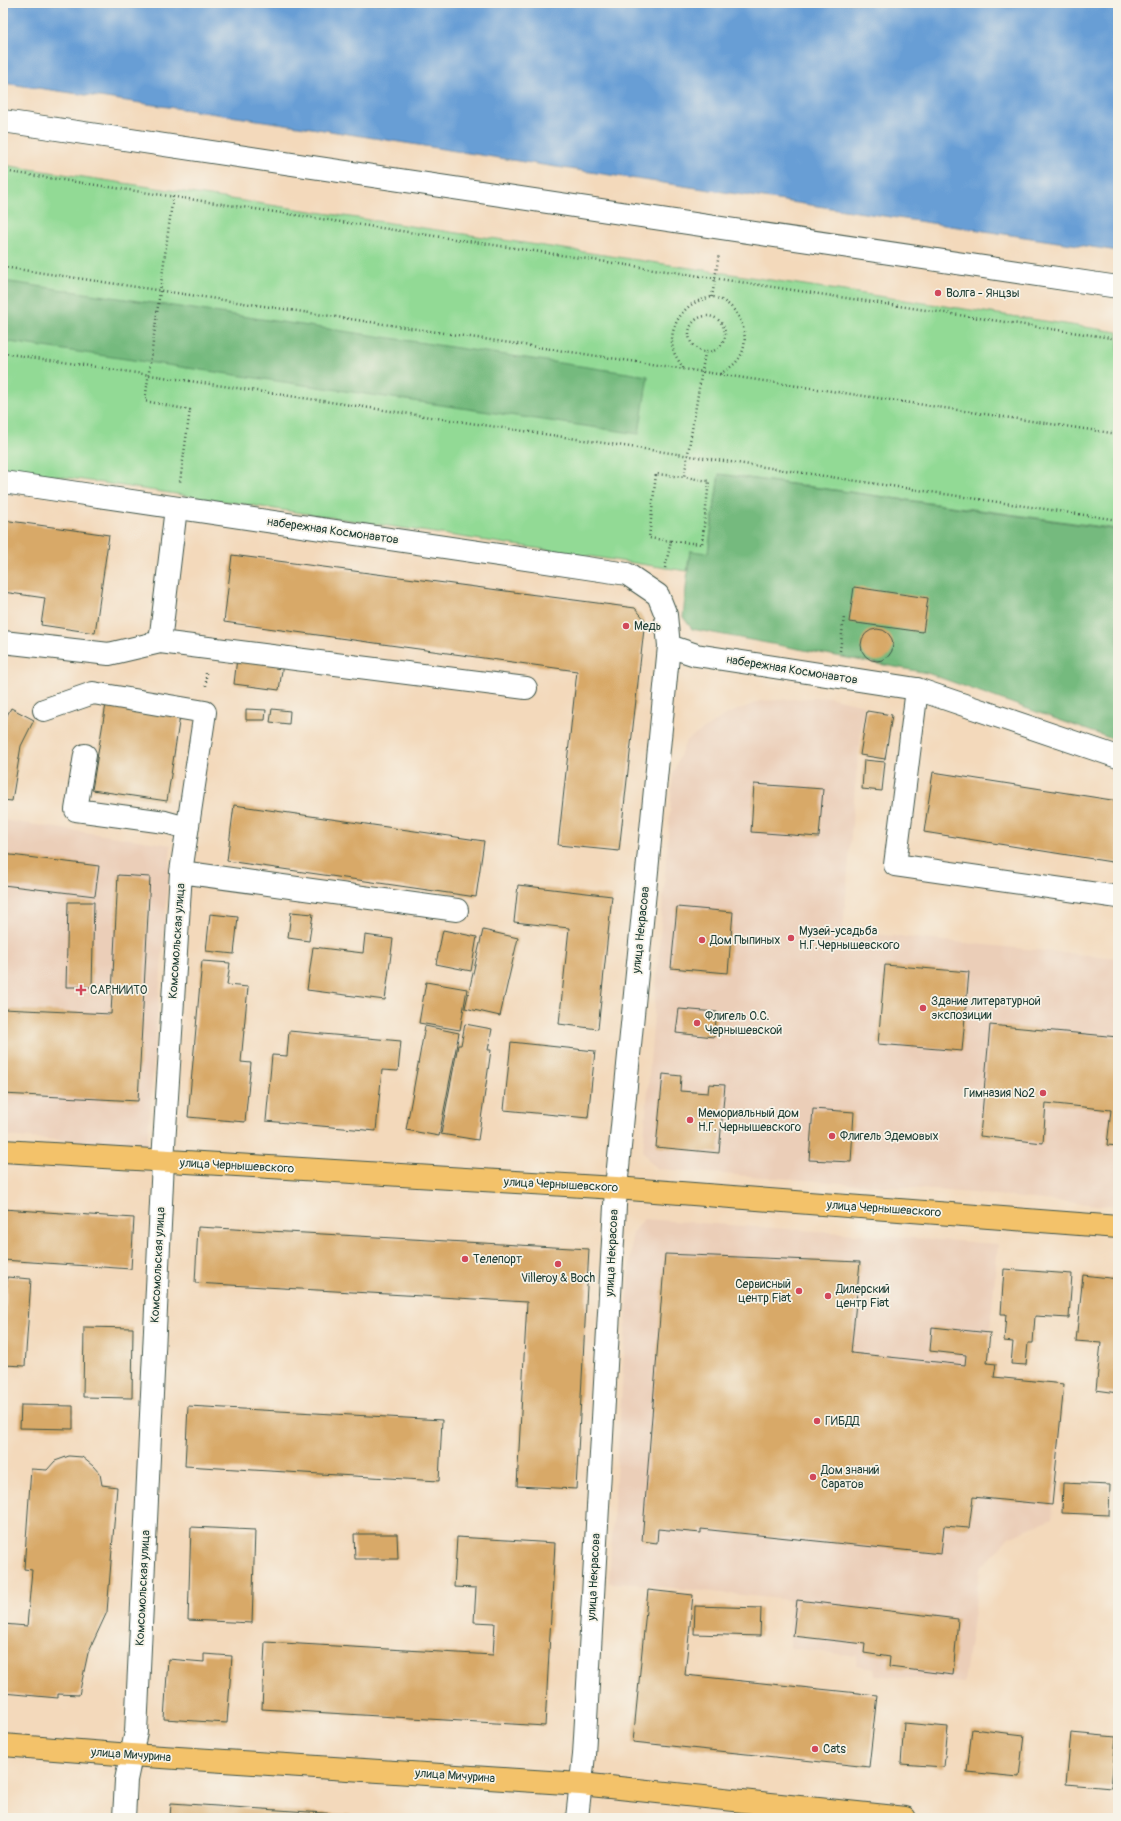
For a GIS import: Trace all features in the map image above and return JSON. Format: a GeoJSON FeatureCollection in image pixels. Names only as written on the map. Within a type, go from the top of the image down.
{"type":"FeatureCollection","features":[{"type":"Feature","properties":{"kind":"main road","name":"улица Чернышевского"},"geometry":{"type":"LineString","coordinates":[[3,1151],[616,1188],[1118,1227]]}},
{"type":"Feature","properties":{"kind":"main road","name":"улица Мичурина"},"geometry":{"type":"LineString","coordinates":[[3,1745],[131,1755],[581,1784],[905,1818]]}},
{"type":"Feature","properties":{"kind":"street"},"geometry":{"type":"LineString","coordinates":[[3,121],[666,221],[1118,287]]}},
{"type":"Feature","properties":{"kind":"street","name":"набережная Космонавтов"},"geometry":{"type":"LineString","coordinates":[[3,482],[627,574],[658,595]]}},
{"type":"Feature","properties":{"kind":"street"},"geometry":{"type":"LineString","coordinates":[[160,642],[176,508]]}},
{"type":"Feature","properties":{"kind":"street","name":"улица Некрасова"},"geometry":{"type":"LineString","coordinates":[[577,1818],[581,1784],[616,1188],[669,646],[666,615],[658,595]]}},
{"type":"Feature","properties":{"kind":"street"},"geometry":{"type":"LineString","coordinates":[[3,642],[109,654],[160,642],[526,688]]}},
{"type":"Feature","properties":{"kind":"street","name":"набережная Космонавтов"},"geometry":{"type":"LineString","coordinates":[[669,646],[696,655],[917,689],[1118,757]]}},
{"type":"Feature","properties":{"kind":"street"},"geometry":{"type":"LineString","coordinates":[[917,689],[895,865],[1118,897]]}},
{"type":"Feature","properties":{"kind":"street"},"geometry":{"type":"LineString","coordinates":[[44,710],[93,692],[205,712]]}},
{"type":"Feature","properties":{"kind":"street","name":"Комсомольская улица"},"geometry":{"type":"LineString","coordinates":[[124,1818],[126,1780],[136,1732],[163,1161],[181,872],[205,712]]}},
{"type":"Feature","properties":{"kind":"street"},"geometry":{"type":"LineString","coordinates":[[85,755],[76,810],[165,822],[187,828]]}},
{"type":"Feature","properties":{"kind":"street"},"geometry":{"type":"LineString","coordinates":[[181,872],[457,910]]}},
{"type":"Feature","properties":{"kind":"path"},"geometry":{"type":"LineString","coordinates":[[3,171],[1118,339]]}},
{"type":"Feature","properties":{"kind":"path"},"geometry":{"type":"LineString","coordinates":[[173,196],[145,401],[190,410],[176,508]]}},
{"type":"Feature","properties":{"kind":"path"},"geometry":{"type":"LineString","coordinates":[[712,297],[719,254]]}},
{"type":"Feature","properties":{"kind":"path"},"geometry":{"type":"LineString","coordinates":[[3,267],[1118,434]]}},
{"type":"Feature","properties":{"kind":"path"},"geometry":{"type":"LineString","coordinates":[[683,368],[673,349],[673,329],[687,308],[697,302],[712,297],[725,302],[737,315],[744,328],[746,343],[738,360],[720,374]]}},
{"type":"Feature","properties":{"kind":"path"},"geometry":{"type":"LineString","coordinates":[[710,316],[717,318],[723,324],[726,332],[725,341],[720,348],[713,352],[705,353],[697,350],[691,344],[688,336],[690,328],[698,318],[710,316]]}},
{"type":"Feature","properties":{"kind":"path"},"geometry":{"type":"LineString","coordinates":[[3,353],[1118,520]]}},
{"type":"Feature","properties":{"kind":"path"},"geometry":{"type":"LineString","coordinates":[[684,477],[705,353]]}},
{"type":"Feature","properties":{"kind":"path"},"geometry":{"type":"LineString","coordinates":[[656,474],[709,481],[702,544],[671,541],[650,538],[656,474]]}},
{"type":"Feature","properties":{"kind":"path"},"geometry":{"type":"LineString","coordinates":[[658,595],[671,541]]}},
{"type":"Feature","properties":{"kind":"path"},"geometry":{"type":"LineString","coordinates":[[837,676],[844,617]]}},
{"type":"Feature","properties":{"kind":"path"},"geometry":{"type":"LineString","coordinates":[[205,712],[207,647]]}},
{"type":"Feature","properties":{"kind":"shaded area","name":"Музей-усадьба Н.Г.Чернышевского"},"geometry":{"type":"Polygon","coordinates":[[[829,697],[864,705],[855,787],[843,931],[1118,958],[1118,1207],[960,1192],[658,1169],[649,1161],[643,1151],[673,773],[686,741],[725,715],[760,701],[829,697]]]}},
{"type":"Feature","properties":{"kind":"shaded area","name":"САРНИИТО"},"geometry":{"type":"Polygon","coordinates":[[[3,820],[171,845],[147,1146],[3,1136],[3,820]]]}},
{"type":"Feature","properties":{"kind":"shaded area"},"geometry":{"type":"Polygon","coordinates":[[[644,1219],[998,1244],[987,1363],[996,1364],[994,1377],[1064,1384],[1052,1518],[1009,1537],[980,1569],[964,1683],[875,1675],[874,1669],[856,1666],[857,1656],[790,1648],[790,1600],[636,1584],[609,1583],[632,1233],[644,1219]]]}},
{"type":"Feature","properties":{"kind":"green space"},"geometry":{"type":"Polygon","coordinates":[[[3,165],[1118,332],[1118,529],[719,474],[708,554],[690,551],[687,571],[3,468],[3,165]]]}},
{"type":"Feature","properties":{"kind":"green space"},"geometry":{"type":"Polygon","coordinates":[[[3,281],[648,376],[639,434],[3,341],[3,281]]]}},
{"type":"Feature","properties":{"kind":"green space"},"geometry":{"type":"Polygon","coordinates":[[[719,474],[1118,530],[1118,741],[927,673],[692,629],[683,617],[690,551],[708,553],[719,474]]]}},
{"type":"Feature","properties":{"kind":"water"},"geometry":{"type":"Polygon","coordinates":[[[3,3],[1118,3],[1118,251],[543,165],[305,127],[3,83],[3,3]]]}},
{"type":"Feature","properties":{"kind":"building"},"geometry":{"type":"Polygon","coordinates":[[[3,520],[109,535],[95,633],[41,625],[45,598],[3,592],[3,520]]]}},
{"type":"Feature","properties":{"kind":"building"},"geometry":{"type":"Polygon","coordinates":[[[232,555],[635,608],[645,620],[619,851],[558,845],[577,671],[224,622],[232,555]]]}},
{"type":"Feature","properties":{"kind":"building"},"geometry":{"type":"Polygon","coordinates":[[[854,587],[928,598],[923,632],[849,622],[854,587]]]}},
{"type":"Feature","properties":{"kind":"building"},"geometry":{"type":"Polygon","coordinates":[[[874,629],[880,629],[889,633],[893,645],[889,657],[880,661],[874,661],[865,657],[861,648],[861,642],[865,633],[874,629]]]}},
{"type":"Feature","properties":{"kind":"building"},"geometry":{"type":"Polygon","coordinates":[[[237,658],[283,664],[279,690],[234,684],[237,658]]]}},
{"type":"Feature","properties":{"kind":"building"},"geometry":{"type":"Polygon","coordinates":[[[106,704],[180,716],[167,801],[92,790],[106,704]]]}},
{"type":"Feature","properties":{"kind":"building"},"geometry":{"type":"Polygon","coordinates":[[[11,708],[34,720],[21,746],[12,801],[3,800],[3,723],[11,708]]]}},
{"type":"Feature","properties":{"kind":"building"},"geometry":{"type":"Polygon","coordinates":[[[246,709],[266,710],[265,720],[246,720],[246,709]]]}},
{"type":"Feature","properties":{"kind":"building"},"geometry":{"type":"Polygon","coordinates":[[[272,709],[290,711],[289,724],[270,722],[272,709]]]}},
{"type":"Feature","properties":{"kind":"building"},"geometry":{"type":"Polygon","coordinates":[[[867,711],[892,715],[885,759],[860,755],[867,711]]]}},
{"type":"Feature","properties":{"kind":"building"},"geometry":{"type":"Polygon","coordinates":[[[864,760],[885,762],[882,791],[862,789],[864,760]]]}},
{"type":"Feature","properties":{"kind":"building"},"geometry":{"type":"Polygon","coordinates":[[[933,772],[1118,801],[1118,863],[924,832],[933,772]]]}},
{"type":"Feature","properties":{"kind":"building"},"geometry":{"type":"Polygon","coordinates":[[[754,784],[823,789],[819,837],[751,832],[754,784]]]}},
{"type":"Feature","properties":{"kind":"building"},"geometry":{"type":"Polygon","coordinates":[[[234,805],[484,841],[476,897],[227,861],[234,805]]]}},
{"type":"Feature","properties":{"kind":"building"},"geometry":{"type":"Polygon","coordinates":[[[3,854],[99,866],[95,896],[3,885],[3,854]]]}},
{"type":"Feature","properties":{"kind":"building"},"geometry":{"type":"Polygon","coordinates":[[[118,875],[150,877],[138,1101],[3,1094],[3,1009],[111,1014],[118,875]]]}},
{"type":"Feature","properties":{"kind":"building"},"geometry":{"type":"Polygon","coordinates":[[[518,885],[612,896],[598,1029],[559,1024],[569,928],[514,922],[518,885]]]}},
{"type":"Feature","properties":{"kind":"building"},"geometry":{"type":"Polygon","coordinates":[[[68,902],[94,902],[92,987],[66,987],[68,902]]]}},
{"type":"Feature","properties":{"kind":"building","name":"Дом Пыпиных"},"geometry":{"type":"Polygon","coordinates":[[[677,907],[733,912],[728,973],[671,968],[677,907]]]}},
{"type":"Feature","properties":{"kind":"building"},"geometry":{"type":"Polygon","coordinates":[[[291,912],[313,914],[309,941],[288,938],[291,912]]]}},
{"type":"Feature","properties":{"kind":"building"},"geometry":{"type":"Polygon","coordinates":[[[210,914],[238,917],[234,954],[206,951],[210,914]]]}},
{"type":"Feature","properties":{"kind":"building"},"geometry":{"type":"Polygon","coordinates":[[[443,930],[477,937],[471,971],[436,964],[443,930]]]}},
{"type":"Feature","properties":{"kind":"building"},"geometry":{"type":"Polygon","coordinates":[[[483,930],[518,938],[500,1016],[465,1008],[483,930]]]}},
{"type":"Feature","properties":{"kind":"building"},"geometry":{"type":"Polygon","coordinates":[[[365,935],[393,939],[385,1000],[307,990],[313,947],[363,953],[365,935]]]}},
{"type":"Feature","properties":{"kind":"building"},"geometry":{"type":"Polygon","coordinates":[[[202,961],[230,963],[227,985],[248,987],[241,1062],[251,1063],[245,1122],[188,1117],[202,961]]]}},
{"type":"Feature","properties":{"kind":"building","name":"Здание литературной экспозиции"},"geometry":{"type":"Polygon","coordinates":[[[885,965],[969,972],[962,1051],[878,1044],[885,965]]]}},
{"type":"Feature","properties":{"kind":"building"},"geometry":{"type":"Polygon","coordinates":[[[426,982],[467,989],[460,1030],[419,1023],[426,982]]]}},
{"type":"Feature","properties":{"kind":"building","name":"Флигель О.С. Чернышевской"},"geometry":{"type":"Polygon","coordinates":[[[679,1009],[717,1012],[714,1037],[676,1033],[679,1009]]]}},
{"type":"Feature","properties":{"kind":"building"},"geometry":{"type":"Polygon","coordinates":[[[465,1024],[492,1029],[488,1050],[491,1050],[478,1140],[441,1134],[458,1045],[461,1045],[465,1024]]]}},
{"type":"Feature","properties":{"kind":"building"},"geometry":{"type":"Polygon","coordinates":[[[990,1025],[1118,1037],[1118,1146],[1107,1145],[1111,1110],[1046,1103],[1043,1143],[980,1136],[990,1025]]]}},
{"type":"Feature","properties":{"kind":"building"},"geometry":{"type":"Polygon","coordinates":[[[425,1026],[459,1033],[439,1136],[406,1130],[425,1026]]]}},
{"type":"Feature","properties":{"kind":"building"},"geometry":{"type":"Polygon","coordinates":[[[289,1031],[401,1041],[398,1071],[382,1070],[376,1131],[266,1121],[272,1055],[287,1056],[289,1031]]]}},
{"type":"Feature","properties":{"kind":"building"},"geometry":{"type":"Polygon","coordinates":[[[511,1042],[595,1051],[588,1118],[504,1110],[511,1042]]]}},
{"type":"Feature","properties":{"kind":"building","name":"Мемориальный дом Н.Г. Чернышевского"},"geometry":{"type":"Polygon","coordinates":[[[663,1074],[681,1076],[680,1091],[708,1093],[709,1084],[725,1085],[719,1153],[656,1147],[663,1074]]]}},
{"type":"Feature","properties":{"kind":"building","name":"Флигель Эдемовых"},"geometry":{"type":"Polygon","coordinates":[[[813,1109],[854,1112],[851,1162],[809,1160],[813,1109]]]}},
{"type":"Feature","properties":{"kind":"building"},"geometry":{"type":"Polygon","coordinates":[[[3,1209],[134,1218],[131,1269],[3,1260],[3,1209]]]}},
{"type":"Feature","properties":{"kind":"building"},"geometry":{"type":"Polygon","coordinates":[[[198,1227],[589,1249],[576,1489],[517,1486],[527,1302],[195,1283],[198,1227]]]}},
{"type":"Feature","properties":{"kind":"building"},"geometry":{"type":"Polygon","coordinates":[[[665,1254],[860,1262],[851,1353],[965,1365],[966,1355],[930,1351],[932,1327],[990,1333],[987,1363],[996,1364],[994,1377],[1064,1384],[1052,1505],[973,1497],[969,1528],[944,1526],[941,1554],[701,1529],[701,1533],[658,1529],[657,1543],[642,1541],[665,1254]]]}},
{"type":"Feature","properties":{"kind":"building"},"geometry":{"type":"Polygon","coordinates":[[[1004,1269],[1072,1274],[1069,1318],[1035,1316],[1033,1343],[1028,1343],[1026,1365],[1011,1364],[1013,1342],[1004,1341],[1006,1314],[1001,1314],[1004,1269]]]}},
{"type":"Feature","properties":{"kind":"building"},"geometry":{"type":"Polygon","coordinates":[[[1083,1275],[1118,1279],[1118,1393],[1096,1390],[1101,1343],[1076,1341],[1083,1275]]]}},
{"type":"Feature","properties":{"kind":"building"},"geometry":{"type":"Polygon","coordinates":[[[7,1277],[31,1279],[25,1366],[3,1365],[7,1277]]]}},
{"type":"Feature","properties":{"kind":"building"},"geometry":{"type":"Polygon","coordinates":[[[84,1327],[133,1328],[132,1398],[83,1397],[84,1327]]]}},
{"type":"Feature","properties":{"kind":"building"},"geometry":{"type":"Polygon","coordinates":[[[21,1405],[73,1406],[73,1429],[20,1428],[21,1405]]]}},
{"type":"Feature","properties":{"kind":"building"},"geometry":{"type":"Polygon","coordinates":[[[188,1406],[442,1420],[439,1481],[185,1466],[188,1406]]]}},
{"type":"Feature","properties":{"kind":"building"},"geometry":{"type":"Polygon","coordinates":[[[69,1456],[82,1457],[93,1466],[100,1474],[102,1485],[117,1487],[107,1612],[88,1653],[79,1695],[58,1694],[58,1698],[3,1693],[3,1624],[27,1626],[32,1570],[24,1569],[31,1469],[47,1470],[55,1461],[69,1456]]]}},
{"type":"Feature","properties":{"kind":"building"},"geometry":{"type":"Polygon","coordinates":[[[1063,1483],[1110,1485],[1109,1515],[1062,1513],[1063,1483]]]}},
{"type":"Feature","properties":{"kind":"building"},"geometry":{"type":"Polygon","coordinates":[[[191,1527],[255,1530],[252,1623],[188,1620],[191,1527]]]}},
{"type":"Feature","properties":{"kind":"building"},"geometry":{"type":"Polygon","coordinates":[[[354,1534],[397,1534],[398,1559],[355,1559],[354,1534]]]}},
{"type":"Feature","properties":{"kind":"building"},"geometry":{"type":"Polygon","coordinates":[[[457,1537],[555,1543],[545,1726],[262,1709],[265,1642],[493,1655],[495,1623],[474,1622],[476,1588],[454,1587],[457,1537]]]}},
{"type":"Feature","properties":{"kind":"building"},"geometry":{"type":"Polygon","coordinates":[[[648,1590],[693,1595],[685,1675],[877,1695],[869,1767],[633,1742],[648,1590]]]}},
{"type":"Feature","properties":{"kind":"building"},"geometry":{"type":"Polygon","coordinates":[[[797,1600],[958,1619],[953,1675],[889,1667],[890,1657],[864,1653],[865,1644],[793,1636],[797,1600]]]}},
{"type":"Feature","properties":{"kind":"building"},"geometry":{"type":"Polygon","coordinates":[[[695,1606],[761,1608],[760,1636],[694,1634],[695,1606]]]}},
{"type":"Feature","properties":{"kind":"building"},"geometry":{"type":"Polygon","coordinates":[[[204,1654],[232,1656],[227,1723],[164,1719],[168,1659],[204,1662],[204,1654]]]}},
{"type":"Feature","properties":{"kind":"building"},"geometry":{"type":"Polygon","coordinates":[[[904,1723],[948,1727],[944,1767],[901,1764],[904,1723]]]}},
{"type":"Feature","properties":{"kind":"building"},"geometry":{"type":"Polygon","coordinates":[[[972,1729],[1024,1735],[1019,1777],[967,1772],[972,1729]]]}},
{"type":"Feature","properties":{"kind":"building"},"geometry":{"type":"Polygon","coordinates":[[[1071,1733],[1116,1737],[1111,1788],[1066,1784],[1071,1733]]]}},
{"type":"Feature","properties":{"kind":"building"},"geometry":{"type":"Polygon","coordinates":[[[171,1803],[385,1817],[170,1818],[171,1803]]]}},
{"type":"Feature","properties":{"kind":"place","name":"Волга - Янцзы"},"geometry":{"type":"Point","coordinates":[938,293]}},
{"type":"Feature","properties":{"kind":"place","name":"Медь"},"geometry":{"type":"Point","coordinates":[626,626]}},
{"type":"Feature","properties":{"kind":"place","name":"Музей-усадьба Н.Г.Чернышевского"},"geometry":{"type":"Point","coordinates":[791,938]}},
{"type":"Feature","properties":{"kind":"place","name":"Дом Пыпиных"},"geometry":{"type":"Point","coordinates":[702,940]}},
{"type":"Feature","properties":{"kind":"place","name":"САРНИИТО"},"geometry":{"type":"Point","coordinates":[81,990]}},
{"type":"Feature","properties":{"kind":"place","name":"Здание литературной экспозиции"},"geometry":{"type":"Point","coordinates":[923,1008]}},
{"type":"Feature","properties":{"kind":"place","name":"Флигель О.С. Чернышевской"},"geometry":{"type":"Point","coordinates":[697,1023]}},
{"type":"Feature","properties":{"kind":"place","name":"Гимназия №2"},"geometry":{"type":"Point","coordinates":[1043,1093]}},
{"type":"Feature","properties":{"kind":"place","name":"Мемориальный дом Н.Г. Чернышевского"},"geometry":{"type":"Point","coordinates":[690,1120]}},
{"type":"Feature","properties":{"kind":"place","name":"Флигель Эдемовых"},"geometry":{"type":"Point","coordinates":[832,1136]}},
{"type":"Feature","properties":{"kind":"place","name":"Телепорт"},"geometry":{"type":"Point","coordinates":[465,1259]}},
{"type":"Feature","properties":{"kind":"place","name":"Villeroy & Boch"},"geometry":{"type":"Point","coordinates":[558,1264]}},
{"type":"Feature","properties":{"kind":"place","name":"Сервисный центр Fiat"},"geometry":{"type":"Point","coordinates":[799,1291]}},
{"type":"Feature","properties":{"kind":"place","name":"Дилерский центр Fiat"},"geometry":{"type":"Point","coordinates":[828,1296]}},
{"type":"Feature","properties":{"kind":"place","name":"ГИБДД"},"geometry":{"type":"Point","coordinates":[817,1421]}},
{"type":"Feature","properties":{"kind":"place","name":"Дом знаний Саратов"},"geometry":{"type":"Point","coordinates":[813,1477]}},
{"type":"Feature","properties":{"kind":"place","name":"Cats"},"geometry":{"type":"Point","coordinates":[815,1749]}}]}
